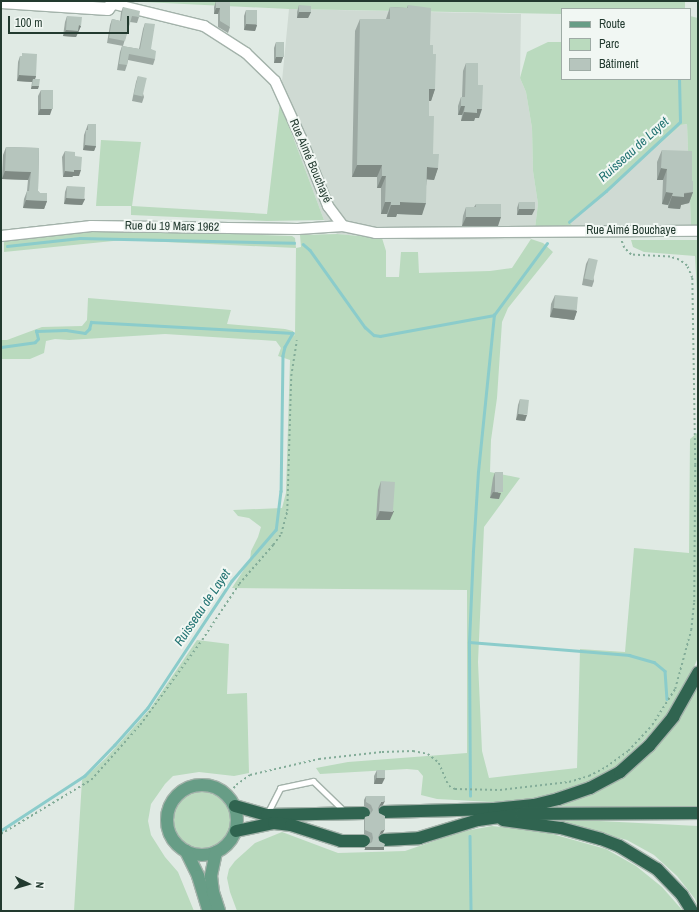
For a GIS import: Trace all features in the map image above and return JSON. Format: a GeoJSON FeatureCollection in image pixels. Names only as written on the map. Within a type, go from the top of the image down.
{"type":"FeatureCollection","features":[{"type":"Feature","properties":{"kind":"highway"},"geometry":{"type":"LineString","coordinates":[[384,840],[420,838],[492,814],[558,799],[590,788],[620,772],[649,746],[673,717],[698,674]]}},
{"type":"Feature","properties":{"kind":"highway"},"geometry":{"type":"LineString","coordinates":[[235,806],[267,815],[364,813]]}},
{"type":"Feature","properties":{"kind":"highway"},"geometry":{"type":"LineString","coordinates":[[384,812],[492,814],[698,813]]}},
{"type":"Feature","properties":{"kind":"highway"},"geometry":{"type":"LineString","coordinates":[[492,814],[561,828],[601,839],[619,846],[656,869],[682,895],[692,911]]}},
{"type":"Feature","properties":{"kind":"highway"},"geometry":{"type":"LineString","coordinates":[[236,831],[274,823],[291,825],[341,841],[364,841]]}},
{"type":"Feature","properties":{"kind":"main road"},"geometry":{"type":"LineString","coordinates":[[196,784],[211,785],[227,796],[235,806],[238,819],[236,831],[227,845],[216,852],[207,855],[194,854],[186,851],[174,841],[168,828],[168,808],[173,799],[180,792],[196,784]]}},
{"type":"Feature","properties":{"kind":"main road"},"geometry":{"type":"LineString","coordinates":[[186,851],[198,876],[209,911]]}},
{"type":"Feature","properties":{"kind":"main road"},"geometry":{"type":"LineString","coordinates":[[216,852],[211,876],[213,892],[219,911]]}},
{"type":"Feature","properties":{"kind":"street"},"geometry":{"type":"LineString","coordinates":[[1,2],[108,9],[114,2]]}},
{"type":"Feature","properties":{"kind":"street","name":"Rue Aimé Bouchayé"},"geometry":{"type":"LineString","coordinates":[[114,2],[204,26],[246,53],[256,62],[275,81],[301,138],[328,206],[343,226]]}},
{"type":"Feature","properties":{"kind":"street","name":"Rue du 19 Mars 1962"},"geometry":{"type":"LineString","coordinates":[[1,236],[90,226],[298,229],[343,226]]}},
{"type":"Feature","properties":{"kind":"street","name":"Rue Aimé Bouchaye"},"geometry":{"type":"LineString","coordinates":[[343,226],[375,233],[698,231]]}},
{"type":"Feature","properties":{"kind":"lane"},"geometry":{"type":"LineString","coordinates":[[267,815],[280,788],[313,781],[347,814]]}},
{"type":"Feature","properties":{"kind":"path"},"geometry":{"type":"LineString","coordinates":[[227,796],[236,784],[250,775],[319,759],[382,752],[413,752],[428,754],[438,763],[449,786],[455,789],[500,790],[569,782],[589,776],[606,767],[628,751],[652,725],[671,697],[683,664],[691,630],[694,602],[695,465],[692,278],[687,266],[679,260],[670,257],[631,255],[624,248],[616,231]]}},
{"type":"Feature","properties":{"kind":"path"},"geometry":{"type":"LineString","coordinates":[[1,834],[38,814],[91,780],[140,725],[202,640],[239,584],[274,545],[281,534],[287,511],[291,376],[297,340]]}},
{"type":"Feature","properties":{"kind":"shaded area"},"geometry":{"type":"Polygon","coordinates":[[[289,9],[521,14],[520,78],[526,92],[532,128],[533,171],[538,204],[535,228],[531,239],[417,240],[337,234],[324,220],[280,102],[289,9]]]}},
{"type":"Feature","properties":{"kind":"shaded area"},"geometry":{"type":"Polygon","coordinates":[[[687,124],[691,225],[574,227],[570,223],[681,125],[687,124]]]}},
{"type":"Feature","properties":{"kind":"green space"},"geometry":{"type":"Polygon","coordinates":[[[123,1],[685,1],[685,8],[561,8],[561,14],[289,9],[123,1]]]}},
{"type":"Feature","properties":{"kind":"green space"},"geometry":{"type":"Polygon","coordinates":[[[691,16],[698,18],[698,225],[691,225],[687,124],[681,125],[570,223],[574,227],[535,228],[538,204],[533,171],[532,128],[526,92],[520,78],[527,52],[548,42],[561,42],[561,80],[691,80],[691,16]]]}},
{"type":"Feature","properties":{"kind":"green space"},"geometry":{"type":"Polygon","coordinates":[[[280,102],[324,220],[267,221],[131,215],[131,206],[96,206],[101,140],[141,142],[132,206],[267,214],[280,102]]]}},
{"type":"Feature","properties":{"kind":"green space"},"geometry":{"type":"Polygon","coordinates":[[[92,229],[292,236],[295,238],[296,248],[123,240],[4,252],[4,238],[92,229]]]}},
{"type":"Feature","properties":{"kind":"green space"},"geometry":{"type":"Polygon","coordinates":[[[337,234],[382,238],[386,251],[386,277],[399,277],[401,252],[418,252],[419,273],[490,271],[512,268],[531,239],[543,243],[553,252],[508,308],[502,322],[497,398],[491,440],[490,472],[520,478],[484,527],[478,662],[482,751],[489,778],[577,768],[580,649],[625,652],[634,548],[689,553],[690,439],[697,433],[698,426],[698,657],[686,688],[674,707],[619,765],[586,783],[548,797],[512,803],[437,799],[421,795],[423,776],[418,770],[407,769],[320,774],[316,768],[348,762],[467,753],[467,590],[232,588],[250,560],[251,551],[261,527],[249,518],[238,516],[233,510],[282,508],[286,493],[290,360],[278,356],[281,348],[276,341],[165,334],[69,340],[55,339],[46,341],[44,353],[30,359],[1,359],[1,313],[2,340],[7,340],[42,327],[82,326],[87,320],[88,298],[231,310],[227,324],[285,329],[293,331],[295,336],[296,248],[301,247],[300,235],[337,234]]]}},
{"type":"Feature","properties":{"kind":"green space"},"geometry":{"type":"Polygon","coordinates":[[[631,240],[698,240],[698,311],[695,256],[644,252],[633,247],[631,240]]]}},
{"type":"Feature","properties":{"kind":"green space"},"geometry":{"type":"Polygon","coordinates":[[[197,640],[229,644],[227,694],[247,693],[249,773],[234,776],[199,772],[173,776],[165,784],[151,804],[148,821],[151,835],[165,857],[178,872],[194,911],[74,911],[82,780],[106,758],[150,709],[197,640]]]}},
{"type":"Feature","properties":{"kind":"green space"},"geometry":{"type":"Polygon","coordinates":[[[698,679],[698,806],[561,806],[561,802],[625,772],[698,679]]]}},
{"type":"Feature","properties":{"kind":"green space"},"geometry":{"type":"Polygon","coordinates":[[[197,792],[207,792],[222,800],[228,809],[230,820],[228,831],[222,840],[207,848],[197,848],[186,843],[179,836],[174,825],[174,815],[179,804],[186,797],[197,792]]]}},
{"type":"Feature","properties":{"kind":"green space"},"geometry":{"type":"Polygon","coordinates":[[[560,819],[698,826],[698,907],[695,899],[677,876],[654,855],[627,840],[559,823],[560,819]]]}},
{"type":"Feature","properties":{"kind":"green space"},"geometry":{"type":"Polygon","coordinates":[[[492,826],[545,832],[606,849],[636,866],[662,887],[683,911],[237,911],[230,892],[227,878],[229,869],[235,861],[255,843],[282,832],[338,853],[405,851],[460,832],[492,826]]]}},
{"type":"Feature","properties":{"kind":"building"},"geometry":{"type":"Polygon","coordinates":[[[216,1],[230,1],[230,27],[220,21],[220,8],[216,8],[216,1]]]}},
{"type":"Feature","properties":{"kind":"building"},"geometry":{"type":"Polygon","coordinates":[[[299,5],[311,6],[311,12],[299,12],[299,5]]]}},
{"type":"Feature","properties":{"kind":"building"},"geometry":{"type":"Polygon","coordinates":[[[408,5],[431,8],[430,45],[433,45],[433,54],[436,54],[435,89],[429,89],[429,116],[434,116],[433,154],[439,154],[438,168],[427,167],[426,203],[400,202],[400,205],[391,205],[391,202],[385,202],[386,176],[382,176],[382,165],[357,165],[360,19],[390,19],[390,7],[408,8],[408,5]]]}},
{"type":"Feature","properties":{"kind":"building"},"geometry":{"type":"Polygon","coordinates":[[[123,7],[140,11],[139,17],[132,16],[125,41],[109,38],[112,19],[121,21],[123,7]]]}},
{"type":"Feature","properties":{"kind":"building"},"geometry":{"type":"Polygon","coordinates":[[[246,10],[257,10],[257,24],[246,24],[246,10]]]}},
{"type":"Feature","properties":{"kind":"building"},"geometry":{"type":"Polygon","coordinates":[[[67,16],[82,17],[81,26],[79,25],[78,31],[66,30],[67,16]]]}},
{"type":"Feature","properties":{"kind":"building"},"geometry":{"type":"Polygon","coordinates":[[[145,23],[155,24],[151,49],[156,51],[155,59],[129,54],[127,65],[119,64],[122,46],[140,49],[145,23]]]}},
{"type":"Feature","properties":{"kind":"building"},"geometry":{"type":"Polygon","coordinates":[[[276,42],[284,42],[284,57],[276,57],[276,42]]]}},
{"type":"Feature","properties":{"kind":"building"},"geometry":{"type":"Polygon","coordinates":[[[22,53],[37,54],[36,76],[19,75],[20,56],[22,56],[22,53]]]}},
{"type":"Feature","properties":{"kind":"building"},"geometry":{"type":"Polygon","coordinates":[[[466,63],[478,63],[478,85],[483,85],[482,109],[477,109],[477,113],[464,112],[465,106],[461,106],[461,97],[465,97],[466,63]]]}},
{"type":"Feature","properties":{"kind":"building"},"geometry":{"type":"Polygon","coordinates":[[[138,76],[147,78],[142,97],[134,95],[138,76]]]}},
{"type":"Feature","properties":{"kind":"building"},"geometry":{"type":"Polygon","coordinates":[[[33,79],[40,79],[39,86],[32,86],[33,79]]]}},
{"type":"Feature","properties":{"kind":"building"},"geometry":{"type":"Polygon","coordinates":[[[41,90],[53,90],[53,109],[41,109],[41,90]]]}},
{"type":"Feature","properties":{"kind":"building"},"geometry":{"type":"Polygon","coordinates":[[[88,124],[96,124],[96,146],[85,145],[88,124]]]}},
{"type":"Feature","properties":{"kind":"building"},"geometry":{"type":"Polygon","coordinates":[[[6,147],[39,148],[38,191],[40,193],[47,193],[47,201],[26,200],[27,191],[29,191],[31,172],[5,171],[6,147]]]}},
{"type":"Feature","properties":{"kind":"building"},"geometry":{"type":"Polygon","coordinates":[[[662,150],[692,151],[693,192],[684,193],[684,197],[672,196],[673,193],[666,192],[667,169],[661,168],[662,150]]]}},
{"type":"Feature","properties":{"kind":"building"},"geometry":{"type":"Polygon","coordinates":[[[65,151],[75,152],[75,156],[82,157],[81,170],[74,170],[74,172],[65,171],[65,151]]]}},
{"type":"Feature","properties":{"kind":"building"},"geometry":{"type":"Polygon","coordinates":[[[67,186],[85,187],[84,199],[66,198],[67,186]]]}},
{"type":"Feature","properties":{"kind":"building"},"geometry":{"type":"Polygon","coordinates":[[[519,202],[535,202],[535,209],[519,209],[519,202]]]}},
{"type":"Feature","properties":{"kind":"building"},"geometry":{"type":"Polygon","coordinates":[[[476,204],[501,204],[501,217],[466,217],[466,207],[476,207],[476,204]]]}},
{"type":"Feature","properties":{"kind":"building"},"geometry":{"type":"Polygon","coordinates":[[[589,258],[598,260],[593,280],[584,278],[589,258]]]}},
{"type":"Feature","properties":{"kind":"building"},"geometry":{"type":"Polygon","coordinates":[[[555,295],[578,297],[577,310],[554,308],[555,295]]]}},
{"type":"Feature","properties":{"kind":"building"},"geometry":{"type":"Polygon","coordinates":[[[520,399],[529,400],[527,415],[518,414],[520,399]]]}},
{"type":"Feature","properties":{"kind":"building"},"geometry":{"type":"Polygon","coordinates":[[[495,472],[503,472],[503,492],[495,492],[495,472]]]}},
{"type":"Feature","properties":{"kind":"building"},"geometry":{"type":"Polygon","coordinates":[[[381,481],[395,482],[393,512],[379,511],[381,481]]]}},
{"type":"Feature","properties":{"kind":"building"},"geometry":{"type":"Polygon","coordinates":[[[377,770],[385,770],[385,778],[377,778],[377,770]]]}},
{"type":"Feature","properties":{"kind":"building"},"geometry":{"type":"Polygon","coordinates":[[[366,796],[385,796],[385,801],[381,802],[378,808],[379,813],[385,816],[385,829],[381,831],[378,837],[379,841],[385,844],[384,847],[365,847],[372,842],[373,838],[372,833],[365,830],[365,817],[369,816],[373,810],[371,805],[366,802],[366,796]]]}},
{"type":"Feature","properties":{"kind":"waterway","name":"Ruisseau de Layet"},"geometry":{"type":"LineString","coordinates":[[569,222],[606,191],[680,122],[679,80]]}},
{"type":"Feature","properties":{"kind":"waterway"},"geometry":{"type":"LineString","coordinates":[[7,246],[80,238],[294,243]]}},
{"type":"Feature","properties":{"kind":"waterway","name":"Ruisseau de Layet"},"geometry":{"type":"LineString","coordinates":[[494,315],[547,243]]}},
{"type":"Feature","properties":{"kind":"waterway","name":"Ruisseau de Layet"},"geometry":{"type":"LineString","coordinates":[[303,244],[310,250],[365,327],[374,335],[380,336],[494,315]]}},
{"type":"Feature","properties":{"kind":"waterway"},"geometry":{"type":"LineString","coordinates":[[470,796],[469,642],[473,551],[478,472],[494,315]]}},
{"type":"Feature","properties":{"kind":"waterway","name":"Ruisseau de Layet"},"geometry":{"type":"LineString","coordinates":[[1,347],[35,342],[38,339],[36,331],[66,330],[85,333],[89,329],[91,322],[293,333],[285,347],[283,356],[281,491],[276,530],[232,581],[148,708],[115,745],[85,776],[1,831]]}},
{"type":"Feature","properties":{"kind":"waterway"},"geometry":{"type":"LineString","coordinates":[[469,642],[629,655],[654,662],[665,671],[667,699]]}},
{"type":"Feature","properties":{"kind":"waterway"},"geometry":{"type":"LineString","coordinates":[[470,836],[471,911]]}}]}
